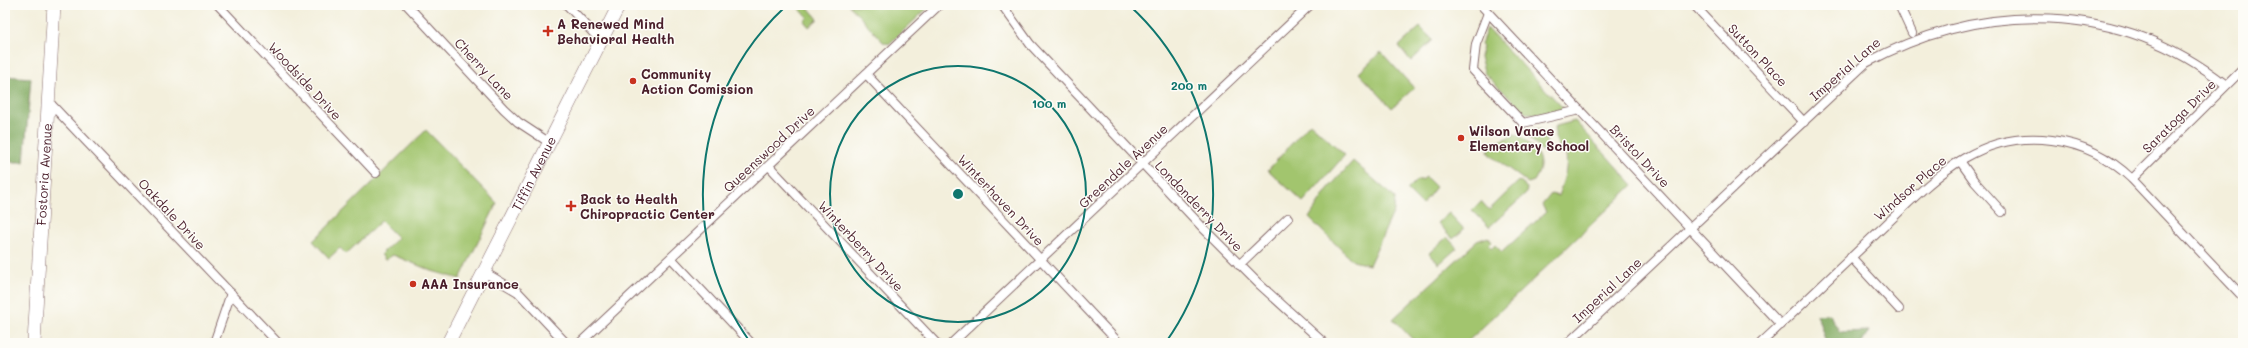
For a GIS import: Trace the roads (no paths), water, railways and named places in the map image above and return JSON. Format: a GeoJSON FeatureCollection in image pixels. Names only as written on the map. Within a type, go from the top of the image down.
{"type":"FeatureCollection","features":[{"type":"Feature","properties":{"kind":"main road","name":"Fostoria Avenue"},"geometry":{"type":"LineString","coordinates":[[34,343],[54,5]]}},
{"type":"Feature","properties":{"kind":"main road","name":"Tiffin Avenue"},"geometry":{"type":"LineString","coordinates":[[448,343],[619,5]]}},
{"type":"Feature","properties":{"kind":"street","name":"Woodside Drive"},"geometry":{"type":"LineString","coordinates":[[218,5],[376,173]]}},
{"type":"Feature","properties":{"kind":"street","name":"Cherry Lane"},"geometry":{"type":"LineString","coordinates":[[407,5],[504,109],[518,122],[550,143]]}},
{"type":"Feature","properties":{"kind":"street"},"geometry":{"type":"LineString","coordinates":[[567,5],[601,41]]}},
{"type":"Feature","properties":{"kind":"street","name":"Queenswood Drive"},"geometry":{"type":"LineString","coordinates":[[580,343],[939,5]]}},
{"type":"Feature","properties":{"kind":"street","name":"Londonderry Drive"},"geometry":{"type":"LineString","coordinates":[[1002,5],[1030,44],[1239,265],[1324,343]]}},
{"type":"Feature","properties":{"kind":"street","name":"Greendale Avenue"},"geometry":{"type":"LineString","coordinates":[[952,343],[1310,5]]}},
{"type":"Feature","properties":{"kind":"street","name":"Bristol Drive"},"geometry":{"type":"LineString","coordinates":[[1481,5],[1780,325]]}},
{"type":"Feature","properties":{"kind":"street","name":"Sutton Place"},"geometry":{"type":"LineString","coordinates":[[1694,5],[1804,122]]}},
{"type":"Feature","properties":{"kind":"street","name":"Imperial Lane"},"geometry":{"type":"LineString","coordinates":[[1568,343],[1866,63],[1890,46],[1915,32],[1899,5]]}},
{"type":"Feature","properties":{"kind":"street"},"geometry":{"type":"LineString","coordinates":[[1488,12],[1476,44],[1473,70],[1523,123],[1580,110]]}},
{"type":"Feature","properties":{"kind":"street"},"geometry":{"type":"LineString","coordinates":[[2127,24],[2162,40],[2189,56],[2226,86]]}},
{"type":"Feature","properties":{"kind":"street","name":"Saratoga Drive"},"geometry":{"type":"LineString","coordinates":[[2132,179],[2243,69]]}},
{"type":"Feature","properties":{"kind":"street","name":"Winterhaven Drive"},"geometry":{"type":"LineString","coordinates":[[866,74],[1119,343]]}},
{"type":"Feature","properties":{"kind":"street","name":"Oakdale Drive"},"geometry":{"type":"LineString","coordinates":[[48,101],[278,343]]}},
{"type":"Feature","properties":{"kind":"street","name":"Windsor Place"},"geometry":{"type":"LineString","coordinates":[[1761,343],[1934,180],[1960,161],[1979,150],[2002,141],[2014,139],[2045,139],[2070,143],[2094,152],[2115,164],[2132,179],[2243,297]]}},
{"type":"Feature","properties":{"kind":"street"},"geometry":{"type":"LineString","coordinates":[[1960,161],[1975,182],[2002,212]]}},
{"type":"Feature","properties":{"kind":"street","name":"Winterberry Drive"},"geometry":{"type":"LineString","coordinates":[[769,166],[936,343]]}},
{"type":"Feature","properties":{"kind":"street"},"geometry":{"type":"LineString","coordinates":[[1239,265],[1288,218]]}},
{"type":"Feature","properties":{"kind":"street"},"geometry":{"type":"LineString","coordinates":[[1851,257],[1899,309]]}},
{"type":"Feature","properties":{"kind":"street"},"geometry":{"type":"LineString","coordinates":[[671,258],[751,343]]}},
{"type":"Feature","properties":{"kind":"street"},"geometry":{"type":"LineString","coordinates":[[484,272],[518,292],[566,343]]}},
{"type":"Feature","properties":{"kind":"street"},"geometry":{"type":"LineString","coordinates":[[214,343],[231,293]]}},
{"type":"Feature","properties":{"kind":"place","name":"A Renewed Mind Behavioral Health"},"geometry":{"type":"Point","coordinates":[548,31]}},
{"type":"Feature","properties":{"kind":"place","name":"Community Action Comission"},"geometry":{"type":"Point","coordinates":[633,81]}},
{"type":"Feature","properties":{"kind":"place","name":"Wilson Vance Elementary School"},"geometry":{"type":"Point","coordinates":[1461,138]}},
{"type":"Feature","properties":{"kind":"place","name":"Back to Health Chiropractic Center"},"geometry":{"type":"Point","coordinates":[571,206]}},
{"type":"Feature","properties":{"kind":"place","name":"AAA Insurance"},"geometry":{"type":"Point","coordinates":[413,284]}}]}
